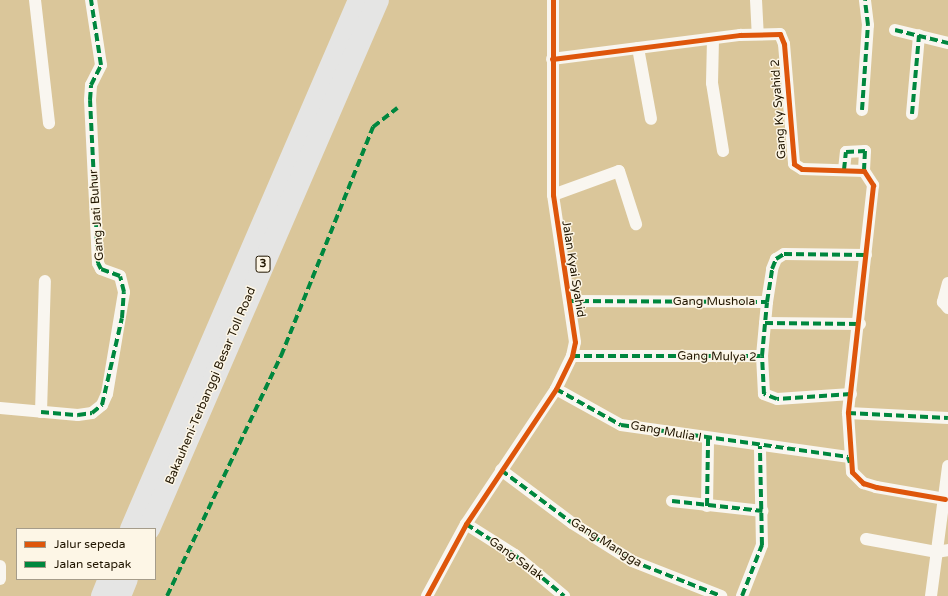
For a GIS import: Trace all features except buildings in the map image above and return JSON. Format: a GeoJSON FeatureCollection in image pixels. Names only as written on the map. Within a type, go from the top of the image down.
{"type":"FeatureCollection","features":[{"type":"Feature","properties":{"kind":"highway","name":"Bakauheni-Terbanggi Besar Toll Road"},"geometry":{"type":"LineString","coordinates":[[131,528],[360,0]]}},
{"type":"Feature","properties":{"kind":"highway","name":"Bakauheni-Terbanggi Besar Toll Road"},"geometry":{"type":"LineString","coordinates":[[149,528],[378,0]]}},
{"type":"Feature","properties":{"kind":"highway"},"geometry":{"type":"LineString","coordinates":[[102,596],[109,580]]}},
{"type":"Feature","properties":{"kind":"highway"},"geometry":{"type":"LineString","coordinates":[[120,596],[127,580]]}},
{"type":"Feature","properties":{"kind":"street"},"geometry":{"type":"LineString","coordinates":[[35,0],[49,123]]}},
{"type":"Feature","properties":{"kind":"street","name":"Gang Jati Buhur"},"geometry":{"type":"LineString","coordinates":[[41,412],[92,413],[102,405],[107,394],[124,292],[120,276],[101,269],[98,263],[90,100],[91,85],[101,65],[91,0]]}},
{"type":"Feature","properties":{"kind":"street","name":"Jalan Kyai Syahid"},"geometry":{"type":"LineString","coordinates":[[428,596],[466,524],[556,389],[572,356],[575,342],[553,195],[553,0]]}},
{"type":"Feature","properties":{"kind":"street"},"geometry":{"type":"LineString","coordinates":[[756,0],[758,34]]}},
{"type":"Feature","properties":{"kind":"street"},"geometry":{"type":"LineString","coordinates":[[862,110],[868,25],[865,0]]}},
{"type":"Feature","properties":{"kind":"street"},"geometry":{"type":"LineString","coordinates":[[895,30],[948,43]]}},
{"type":"Feature","properties":{"kind":"street","name":"Gang Ky Syahid 2"},"geometry":{"type":"LineString","coordinates":[[552,59],[758,34],[780,34],[784,44],[794,164],[802,168],[864,171]]}},
{"type":"Feature","properties":{"kind":"street"},"geometry":{"type":"LineString","coordinates":[[912,114],[919,35]]}},
{"type":"Feature","properties":{"kind":"street"},"geometry":{"type":"LineString","coordinates":[[713,39],[712,83],[723,151]]}},
{"type":"Feature","properties":{"kind":"street"},"geometry":{"type":"LineString","coordinates":[[638,48],[651,119]]}},
{"type":"Feature","properties":{"kind":"street"},"geometry":{"type":"LineString","coordinates":[[844,170],[846,152],[865,151],[864,171],[872,177],[874,193],[866,255],[860,324],[848,413],[848,457],[852,472],[863,483],[945,499]]}},
{"type":"Feature","properties":{"kind":"street"},"geometry":{"type":"LineString","coordinates":[[553,195],[619,171],[636,224]]}},
{"type":"Feature","properties":{"kind":"street"},"geometry":{"type":"LineString","coordinates":[[767,302],[772,269],[776,259],[784,254],[866,255]]}},
{"type":"Feature","properties":{"kind":"street"},"geometry":{"type":"LineString","coordinates":[[0,408],[41,412],[45,281]]}},
{"type":"Feature","properties":{"kind":"street"},"geometry":{"type":"LineString","coordinates":[[948,283],[943,302],[948,308]]}},
{"type":"Feature","properties":{"kind":"street","name":"Gang Mushola"},"geometry":{"type":"LineString","coordinates":[[569,301],[767,302],[765,323],[860,324]]}},
{"type":"Feature","properties":{"kind":"street"},"geometry":{"type":"LineString","coordinates":[[762,356],[765,323]]}},
{"type":"Feature","properties":{"kind":"street","name":"Gang Mulya 2"},"geometry":{"type":"LineString","coordinates":[[572,356],[762,356],[761,388],[770,398],[850,394]]}},
{"type":"Feature","properties":{"kind":"street","name":"Gang Mulia I"},"geometry":{"type":"LineString","coordinates":[[556,389],[621,425],[708,439],[848,457]]}},
{"type":"Feature","properties":{"kind":"street"},"geometry":{"type":"LineString","coordinates":[[848,413],[948,418]]}},
{"type":"Feature","properties":{"kind":"street"},"geometry":{"type":"LineString","coordinates":[[707,506],[708,439]]}},
{"type":"Feature","properties":{"kind":"street"},"geometry":{"type":"LineString","coordinates":[[742,596],[762,545],[760,446]]}},
{"type":"Feature","properties":{"kind":"street"},"geometry":{"type":"LineString","coordinates":[[931,596],[936,552],[945,499],[948,466]]}},
{"type":"Feature","properties":{"kind":"street","name":"Gang Mangga"},"geometry":{"type":"LineString","coordinates":[[501,470],[572,522],[632,561],[721,596]]}},
{"type":"Feature","properties":{"kind":"street"},"geometry":{"type":"LineString","coordinates":[[672,501],[762,511]]}},
{"type":"Feature","properties":{"kind":"street","name":"Gang Salak"},"geometry":{"type":"LineString","coordinates":[[466,524],[515,555],[564,596]]}},
{"type":"Feature","properties":{"kind":"street"},"geometry":{"type":"LineString","coordinates":[[866,539],[936,552],[948,550]]}},
{"type":"Feature","properties":{"kind":"street"},"geometry":{"type":"LineString","coordinates":[[0,566],[0,579]]}},
{"type":"Feature","properties":{"kind":"marked path"},"geometry":{"type":"LineString","coordinates":[[41,412],[78,415],[92,413],[102,405],[122,318],[124,292],[120,276],[101,269],[98,263],[90,100],[91,85],[101,65],[91,0]]}},
{"type":"Feature","properties":{"kind":"marked path"},"geometry":{"type":"LineString","coordinates":[[862,110],[868,25],[865,0]]}},
{"type":"Feature","properties":{"kind":"marked path"},"geometry":{"type":"LineString","coordinates":[[895,30],[948,43]]}},
{"type":"Feature","properties":{"kind":"marked path"},"geometry":{"type":"LineString","coordinates":[[912,114],[919,35]]}},
{"type":"Feature","properties":{"kind":"marked path"},"geometry":{"type":"LineString","coordinates":[[167,596],[281,356],[373,127],[397,108]]}},
{"type":"Feature","properties":{"kind":"marked path"},"geometry":{"type":"LineString","coordinates":[[844,170],[846,152],[865,151],[864,171]]}},
{"type":"Feature","properties":{"kind":"marked path"},"geometry":{"type":"LineString","coordinates":[[851,394],[777,399],[764,394],[762,356],[767,302],[772,269],[776,259],[784,254],[866,255]]}},
{"type":"Feature","properties":{"kind":"marked path"},"geometry":{"type":"LineString","coordinates":[[569,301],[767,302]]}},
{"type":"Feature","properties":{"kind":"marked path"},"geometry":{"type":"LineString","coordinates":[[765,323],[860,324]]}},
{"type":"Feature","properties":{"kind":"marked path"},"geometry":{"type":"LineString","coordinates":[[572,356],[762,356]]}},
{"type":"Feature","properties":{"kind":"marked path"},"geometry":{"type":"LineString","coordinates":[[556,389],[621,425],[848,457],[850,463]]}},
{"type":"Feature","properties":{"kind":"marked path"},"geometry":{"type":"LineString","coordinates":[[848,413],[948,418]]}},
{"type":"Feature","properties":{"kind":"marked path"},"geometry":{"type":"LineString","coordinates":[[707,506],[708,439]]}},
{"type":"Feature","properties":{"kind":"marked path"},"geometry":{"type":"LineString","coordinates":[[742,596],[762,545],[760,446]]}},
{"type":"Feature","properties":{"kind":"marked path"},"geometry":{"type":"LineString","coordinates":[[501,470],[572,523],[632,561],[721,596]]}},
{"type":"Feature","properties":{"kind":"marked path"},"geometry":{"type":"LineString","coordinates":[[672,501],[762,511]]}},
{"type":"Feature","properties":{"kind":"marked path"},"geometry":{"type":"LineString","coordinates":[[466,524],[515,555],[564,596]]}},
{"type":"Feature","properties":{"kind":"cycle path"},"geometry":{"type":"LineString","coordinates":[[427,596],[466,524],[556,389],[572,356],[575,342],[553,195],[553,0]]}},
{"type":"Feature","properties":{"kind":"cycle path"},"geometry":{"type":"LineString","coordinates":[[552,59],[740,35],[780,34],[784,44],[794,164],[802,169],[864,171],[873,185],[848,413],[852,472],[863,483],[876,487],[945,499]]}}]}
